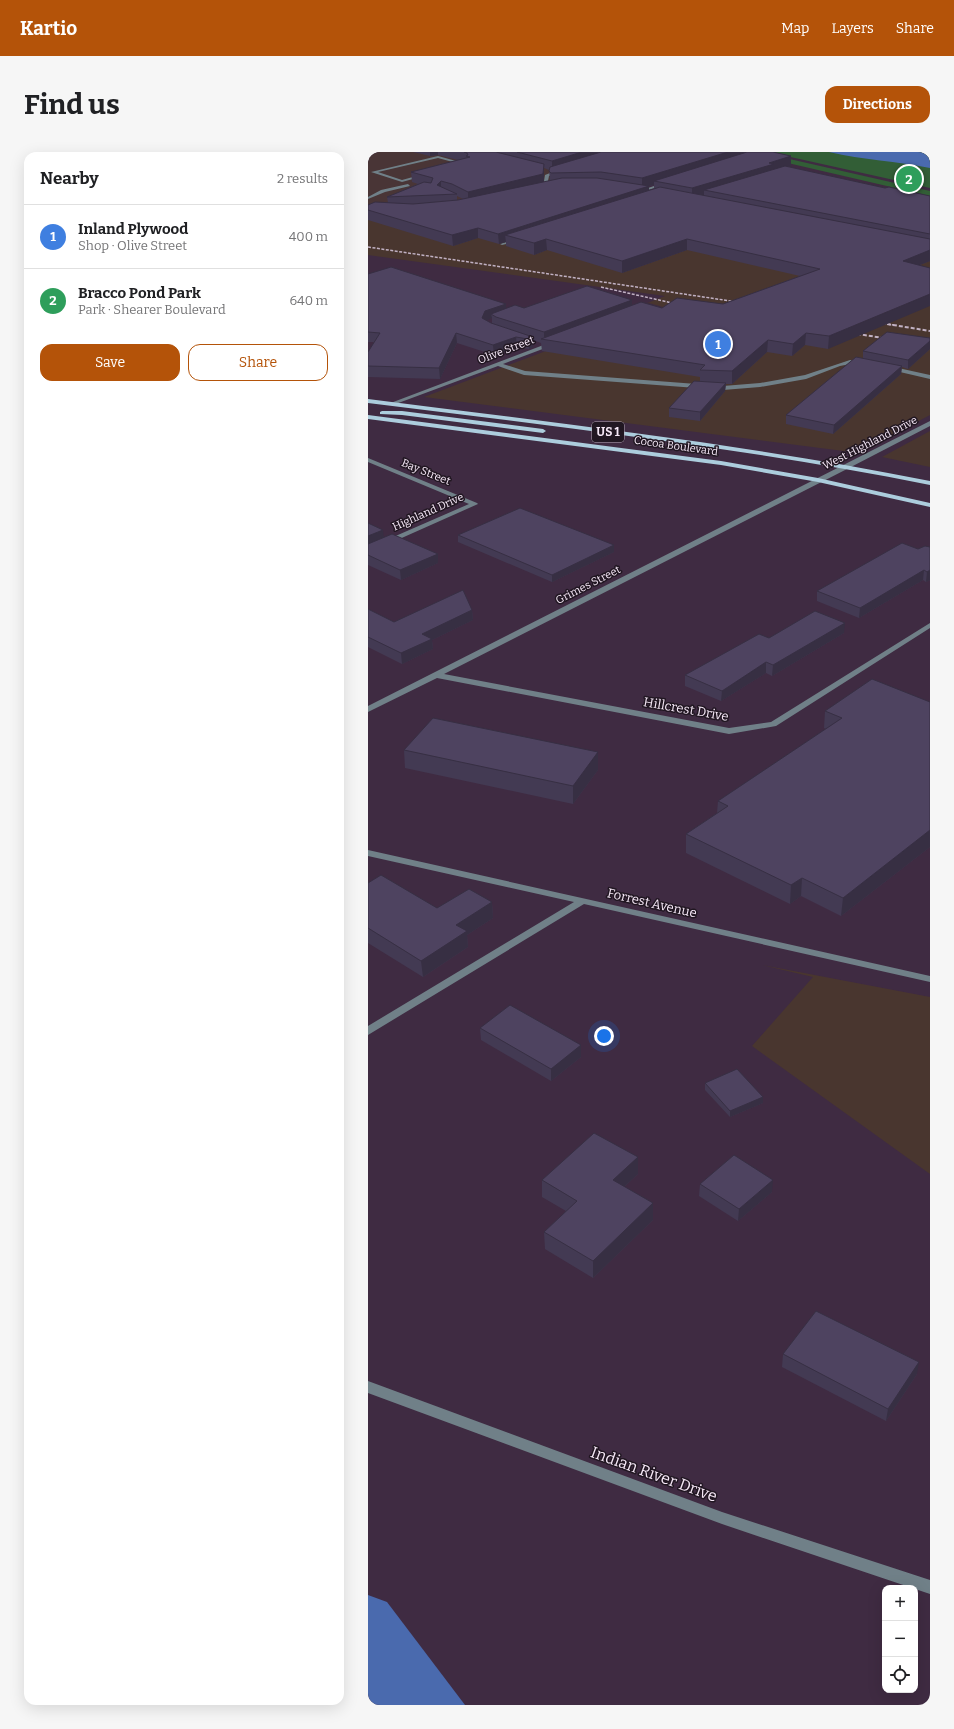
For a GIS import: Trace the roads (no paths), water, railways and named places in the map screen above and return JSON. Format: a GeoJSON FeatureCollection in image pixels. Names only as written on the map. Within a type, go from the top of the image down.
{"type":"FeatureCollection","features":[{"type":"Feature","properties":{"kind":"main road","name":"Cocoa Boulevard"},"geometry":{"type":"LineString","coordinates":[[368,401],[734,449],[847,467],[930,483]]}},
{"type":"Feature","properties":{"kind":"main road"},"geometry":{"type":"LineString","coordinates":[[368,408],[391,404]]}},
{"type":"Feature","properties":{"kind":"main road"},"geometry":{"type":"LineString","coordinates":[[368,415],[402,413],[545,431],[595,430]]}},
{"type":"Feature","properties":{"kind":"main road","name":"Cocoa Boulevard"},"geometry":{"type":"LineString","coordinates":[[368,415],[670,456],[818,480],[930,505]]}},
{"type":"Feature","properties":{"kind":"street"},"geometry":{"type":"LineString","coordinates":[[402,181],[465,164],[438,157],[430,153]]}},
{"type":"Feature","properties":{"kind":"street"},"geometry":{"type":"LineString","coordinates":[[370,172],[438,157]]}},
{"type":"Feature","properties":{"kind":"street"},"geometry":{"type":"LineString","coordinates":[[545,172],[551,173],[564,170]]}},
{"type":"Feature","properties":{"kind":"street"},"geometry":{"type":"LineString","coordinates":[[370,172],[402,181],[415,187]]}},
{"type":"Feature","properties":{"kind":"street"},"geometry":{"type":"LineString","coordinates":[[549,186],[546,181],[547,175],[551,173]]}},
{"type":"Feature","properties":{"kind":"street"},"geometry":{"type":"LineString","coordinates":[[641,191],[671,181]]}},
{"type":"Feature","properties":{"kind":"street"},"geometry":{"type":"LineString","coordinates":[[369,198],[383,191],[408,185]]}},
{"type":"Feature","properties":{"kind":"street"},"geometry":{"type":"LineString","coordinates":[[542,188],[555,186]]}},
{"type":"Feature","properties":{"kind":"street"},"geometry":{"type":"LineString","coordinates":[[634,190],[654,194]]}},
{"type":"Feature","properties":{"kind":"street"},"geometry":{"type":"LineString","coordinates":[[502,244],[524,237]]}},
{"type":"Feature","properties":{"kind":"street","name":"Olive Street"},"geometry":{"type":"LineString","coordinates":[[391,404],[558,342]]}},
{"type":"Feature","properties":{"kind":"street"},"geometry":{"type":"LineString","coordinates":[[532,343],[544,347]]}},
{"type":"Feature","properties":{"kind":"street"},"geometry":{"type":"LineString","coordinates":[[497,364],[524,374],[643,381],[723,388],[760,385],[806,377],[850,362],[872,365]]}},
{"type":"Feature","properties":{"kind":"street"},"geometry":{"type":"LineString","coordinates":[[879,366],[930,377]]}},
{"type":"Feature","properties":{"kind":"street","name":"West Highland Drive"},"geometry":{"type":"LineString","coordinates":[[818,480],[847,467],[930,424]]}},
{"type":"Feature","properties":{"kind":"street","name":"Bay Street"},"geometry":{"type":"LineString","coordinates":[[368,460],[475,504]]}},
{"type":"Feature","properties":{"kind":"street","name":"Grimes Street"},"geometry":{"type":"LineString","coordinates":[[368,709],[818,480]]}},
{"type":"Feature","properties":{"kind":"street","name":"Highland Drive"},"geometry":{"type":"LineString","coordinates":[[368,551],[475,504]]}},
{"type":"Feature","properties":{"kind":"street","name":"Hillcrest Drive"},"geometry":{"type":"LineString","coordinates":[[436,674],[729,731],[773,724],[930,624]]}},
{"type":"Feature","properties":{"kind":"street","name":"Forrest Avenue"},"geometry":{"type":"LineString","coordinates":[[368,853],[930,979]]}},
{"type":"Feature","properties":{"kind":"street"},"geometry":{"type":"LineString","coordinates":[[368,1031],[583,901]]}},
{"type":"Feature","properties":{"kind":"street","name":"Indian River Drive"},"geometry":{"type":"LineString","coordinates":[[368,1387],[722,1518],[930,1587]]}},
{"type":"Feature","properties":{"kind":"water"},"geometry":{"type":"Polygon","coordinates":[[[829,152],[930,152],[930,168],[854,157],[829,152]]]}},
{"type":"Feature","properties":{"kind":"water"},"geometry":{"type":"Polygon","coordinates":[[[368,1595],[387,1602],[465,1705],[368,1705],[368,1595]]]}},
{"type":"Feature","properties":{"kind":"railway"},"geometry":{"type":"LineString","coordinates":[[368,247],[744,303]]}},
{"type":"Feature","properties":{"kind":"railway"},"geometry":{"type":"LineString","coordinates":[[601,287],[681,305]]}},
{"type":"Feature","properties":{"kind":"railway"},"geometry":{"type":"LineString","coordinates":[[874,322],[894,325]]}},
{"type":"Feature","properties":{"kind":"railway"},"geometry":{"type":"LineString","coordinates":[[887,324],[930,331]]}},
{"type":"Feature","properties":{"kind":"railway"},"geometry":{"type":"LineString","coordinates":[[851,333],[890,339]]}},
{"type":"Feature","properties":{"kind":"place","name":"Bracco Pond Park"},"geometry":{"type":"Point","coordinates":[909,179]}},
{"type":"Feature","properties":{"kind":"place","name":"Inland Plywood"},"geometry":{"type":"Point","coordinates":[718,344]}}]}
